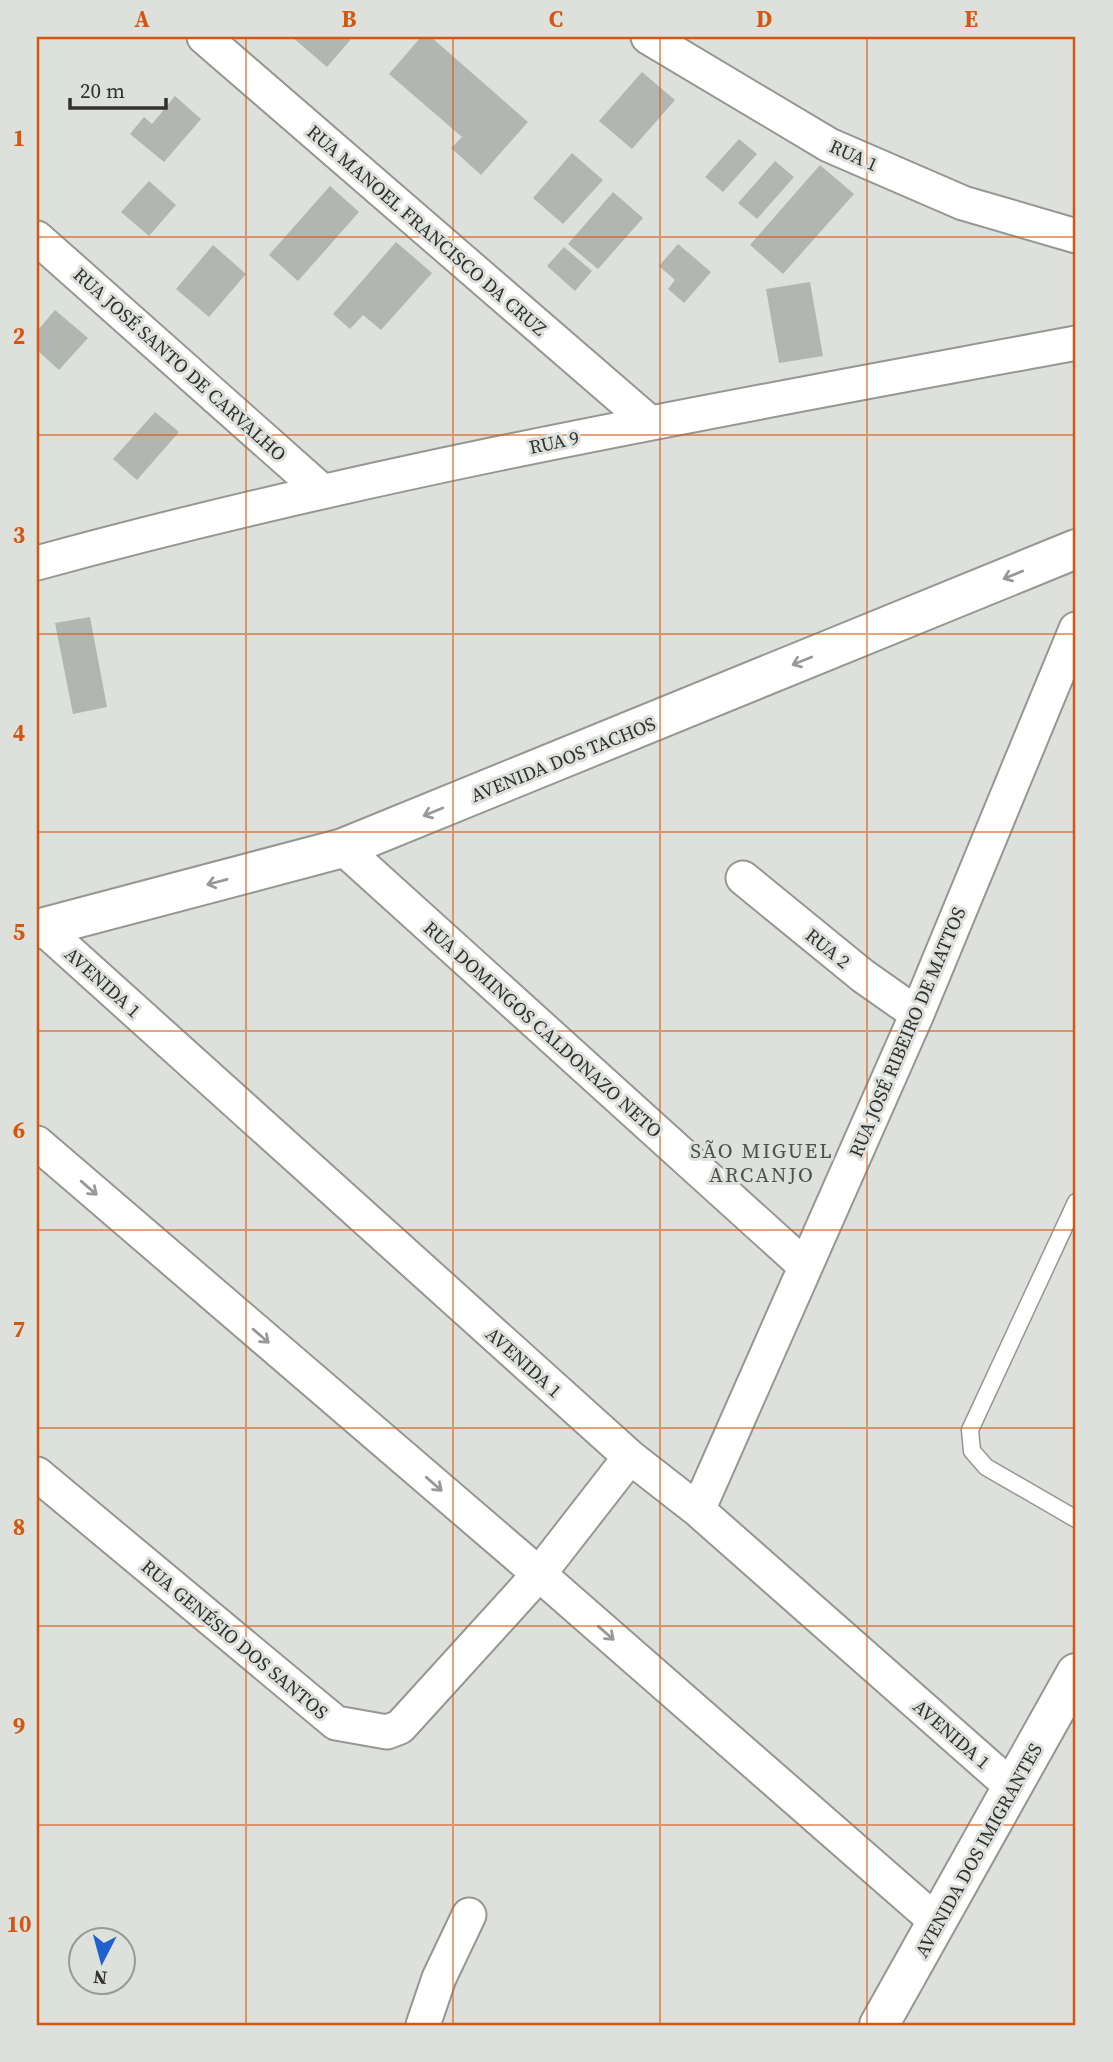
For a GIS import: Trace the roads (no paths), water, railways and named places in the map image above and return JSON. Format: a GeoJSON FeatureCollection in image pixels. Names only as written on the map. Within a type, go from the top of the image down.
{"type":"FeatureCollection","features":[{"type":"Feature","properties":{"kind":"street","name":"RUA MANOEL FRANCISCO DA CRUZ"},"geometry":{"type":"LineString","coordinates":[[204,37],[649,422]]}},
{"type":"Feature","properties":{"kind":"street","name":"RUA 1"},"geometry":{"type":"LineString","coordinates":[[648,37],[829,145],[963,203],[1076,236]]}},
{"type":"Feature","properties":{"kind":"street","name":"RUA JOSÉ SANTO DE CARVALHO"},"geometry":{"type":"LineString","coordinates":[[37,238],[322,491]]}},
{"type":"Feature","properties":{"kind":"street","name":"RUA 9"},"geometry":{"type":"LineString","coordinates":[[37,563],[141,533],[322,491],[649,422],[1076,343]]}},
{"type":"Feature","properties":{"kind":"street","name":"AVENIDA DOS TACHOS"},"geometry":{"type":"LineString","coordinates":[[40,929],[343,848],[1076,549]]}},
{"type":"Feature","properties":{"kind":"street","name":"RUA JOSÉ RIBEIRO DE MATTOS"},"geometry":{"type":"LineString","coordinates":[[698,1510],[917,1014],[1076,629]]}},
{"type":"Feature","properties":{"kind":"street","name":"RUA DOMINGOS CALDONAZO NETO"},"geometry":{"type":"LineString","coordinates":[[343,848],[805,1266]]}},
{"type":"Feature","properties":{"kind":"street","name":"RUA 2"},"geometry":{"type":"LineString","coordinates":[[743,878],[863,976],[917,1014]]}},
{"type":"Feature","properties":{"kind":"street","name":"AVENIDA 1"},"geometry":{"type":"LineString","coordinates":[[40,929],[630,1457],[698,1510],[1012,1787]]}},
{"type":"Feature","properties":{"kind":"street"},"geometry":{"type":"LineString","coordinates":[[37,1143],[539,1574],[938,1923]]}},
{"type":"Feature","properties":{"kind":"street","name":"RUA GENÉSIO DOS SANTOS"},"geometry":{"type":"LineString","coordinates":[[37,1474],[336,1723],[357,1729],[387,1732],[400,1727],[539,1574],[630,1457]]}},
{"type":"Feature","properties":{"kind":"street","name":"AVENIDA DOS IMIGRANTES"},"geometry":{"type":"LineString","coordinates":[[879,2025],[1076,1673]]}},
{"type":"Feature","properties":{"kind":"street"},"geometry":{"type":"LineString","coordinates":[[423,2025],[439,1978],[469,1915]]}},
{"type":"Feature","properties":{"kind":"lane"},"geometry":{"type":"LineString","coordinates":[[1076,1202],[970,1430],[972,1451],[986,1467],[1076,1519]]}},
{"type":"Feature","properties":{"kind":"district","name":"SÃO MIGUEL ARCANJO"},"geometry":{"type":"Point","coordinates":[762,1162]}}]}
